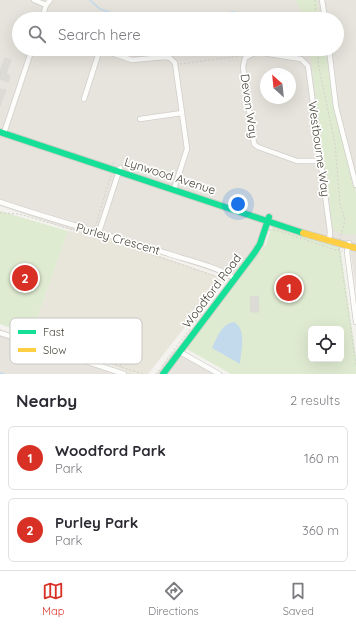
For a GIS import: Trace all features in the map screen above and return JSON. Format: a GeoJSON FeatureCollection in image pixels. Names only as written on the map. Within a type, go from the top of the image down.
{"type":"FeatureCollection","features":[{"type":"Feature","properties":{"kind":"street"},"geometry":{"type":"LineString","coordinates":[[34,0],[46,5]]}},
{"type":"Feature","properties":{"kind":"street"},"geometry":{"type":"LineString","coordinates":[[44,12],[46,5],[50,0]]}},
{"type":"Feature","properties":{"kind":"street"},"geometry":{"type":"LineString","coordinates":[[322,0],[324,12]]}},
{"type":"Feature","properties":{"kind":"street"},"geometry":{"type":"LineString","coordinates":[[2,131],[29,56]]}},
{"type":"Feature","properties":{"kind":"street"},"geometry":{"type":"LineString","coordinates":[[84,99],[98,56]]}},
{"type":"Feature","properties":{"kind":"street"},"geometry":{"type":"LineString","coordinates":[[120,56],[132,60],[165,57],[173,60],[187,149],[175,188]]}},
{"type":"Feature","properties":{"kind":"street","name":"Devon Way"},"geometry":{"type":"LineString","coordinates":[[282,56],[302,59]]}},
{"type":"Feature","properties":{"kind":"street"},"geometry":{"type":"LineString","coordinates":[[330,56],[336,107],[356,185]]}},
{"type":"Feature","properties":{"kind":"street","name":"Devon Way"},"geometry":{"type":"LineString","coordinates":[[246,57],[243,67],[254,144],[258,147],[296,161],[321,161]]}},
{"type":"Feature","properties":{"kind":"street","name":"Westbourne Way"},"geometry":{"type":"LineString","coordinates":[[302,59],[308,68],[321,161],[329,239]]}},
{"type":"Feature","properties":{"kind":"street"},"geometry":{"type":"LineString","coordinates":[[140,119],[182,113]]}},
{"type":"Feature","properties":{"kind":"street","name":"Lynwood Avenue"},"geometry":{"type":"LineString","coordinates":[[2,131],[113,165],[120,170],[348,244],[356,248]]}},
{"type":"Feature","properties":{"kind":"street"},"geometry":{"type":"LineString","coordinates":[[96,232],[120,170]]}},
{"type":"Feature","properties":{"kind":"street","name":"Purley Crescent"},"geometry":{"type":"LineString","coordinates":[[0,202],[210,268],[232,278]]}},
{"type":"Feature","properties":{"kind":"street","name":"Woodford Road"},"geometry":{"type":"LineString","coordinates":[[163,374],[232,278],[258,248],[269,219]]}},
{"type":"Feature","properties":{"kind":"street"},"geometry":{"type":"LineString","coordinates":[[348,244],[347,252],[356,321]]}},
{"type":"Feature","properties":{"kind":"street","name":"Lynwood Avenue"},"geometry":{"type":"LineString","coordinates":[[348,244],[356,244]]}},
{"type":"Feature","properties":{"kind":"street"},"geometry":{"type":"LineString","coordinates":[[0,333],[10,336]]}},
{"type":"Feature","properties":{"kind":"street"},"geometry":{"type":"LineString","coordinates":[[180,352],[219,374]]}},
{"type":"Feature","properties":{"kind":"street"},"geometry":{"type":"LineString","coordinates":[[94,364],[124,374]]}},
{"type":"Feature","properties":{"kind":"path"},"geometry":{"type":"LineString","coordinates":[[315,0],[316,12]]}},
{"type":"Feature","properties":{"kind":"path"},"geometry":{"type":"LineString","coordinates":[[175,65],[241,56],[246,57]]}},
{"type":"Feature","properties":{"kind":"path"},"geometry":{"type":"LineString","coordinates":[[319,56],[318,67],[335,144],[340,204],[345,220],[340,242],[340,251],[356,365]]}},
{"type":"Feature","properties":{"kind":"path"},"geometry":{"type":"LineString","coordinates":[[308,68],[318,67]]}},
{"type":"Feature","properties":{"kind":"path"},"geometry":{"type":"LineString","coordinates":[[96,232],[113,165]]}},
{"type":"Feature","properties":{"kind":"path"},"geometry":{"type":"LineString","coordinates":[[0,213],[19,214],[85,234]]}},
{"type":"Feature","properties":{"kind":"path"},"geometry":{"type":"LineString","coordinates":[[265,230],[276,230],[340,251]]}},
{"type":"Feature","properties":{"kind":"path"},"geometry":{"type":"LineString","coordinates":[[124,245],[227,280],[232,278]]}},
{"type":"Feature","properties":{"kind":"path"},"geometry":{"type":"LineString","coordinates":[[156,374],[204,311]]}},
{"type":"Feature","properties":{"kind":"path"},"geometry":{"type":"LineString","coordinates":[[112,364],[143,374]]}},
{"type":"Feature","properties":{"kind":"shaded area"},"geometry":{"type":"Polygon","coordinates":[[[0,0],[356,0],[356,291],[350,248],[270,223],[265,241],[238,280],[106,236],[71,230],[0,206],[0,0]]]}},
{"type":"Feature","properties":{"kind":"shaded area"},"geometry":{"type":"Polygon","coordinates":[[[68,231],[97,234],[223,278],[148,374],[136,374],[109,364],[142,364],[142,318],[37,318],[68,231]]]}},
{"type":"Feature","properties":{"kind":"shaded area"},"geometry":{"type":"Polygon","coordinates":[[[0,329],[10,332],[10,364],[106,364],[136,374],[0,374],[0,329]]]}},
{"type":"Feature","properties":{"kind":"shaded area"},"geometry":{"type":"Polygon","coordinates":[[[175,350],[184,352],[224,374],[156,374],[175,350]]]}},
{"type":"Feature","properties":{"kind":"green space"},"geometry":{"type":"Polygon","coordinates":[[[295,0],[317,0],[319,12],[302,12],[295,0]]]}},
{"type":"Feature","properties":{"kind":"green space"},"geometry":{"type":"Polygon","coordinates":[[[311,56],[326,56],[338,123],[356,192],[356,234],[345,235],[333,230],[311,56]]]}},
{"type":"Feature","properties":{"kind":"green space"},"geometry":{"type":"Polygon","coordinates":[[[0,211],[68,231],[37,318],[10,318],[10,328],[0,324],[0,211]]]}},
{"type":"Feature","properties":{"kind":"green space"},"geometry":{"type":"Polygon","coordinates":[[[273,224],[340,246],[356,357],[356,374],[231,374],[185,348],[266,244],[273,224]]]}},
{"type":"Feature","properties":{"kind":"water"},"geometry":{"type":"Polygon","coordinates":[[[234,322],[238,325],[242,335],[240,364],[212,348],[223,328],[234,322]]]}},
{"type":"Feature","properties":{"kind":"building"},"geometry":{"type":"Polygon","coordinates":[[[5,58],[11,60],[6,74],[10,76],[8,82],[0,79],[0,72],[5,58]]]}},
{"type":"Feature","properties":{"kind":"building"},"geometry":{"type":"Polygon","coordinates":[[[0,89],[6,90],[0,106],[0,89]]]}},
{"type":"Feature","properties":{"kind":"building"},"geometry":{"type":"Polygon","coordinates":[[[258,296],[259,312],[251,312],[250,297],[258,296]]]}},
{"type":"Feature","properties":{"kind":"waterway"},"geometry":{"type":"LineString","coordinates":[[90,0],[100,9],[109,12]]}},
{"type":"Feature","properties":{"kind":"waterway"},"geometry":{"type":"LineString","coordinates":[[0,373],[4,374]]}},
{"type":"Feature","properties":{"kind":"traffic: fast"},"geometry":{"type":"LineString","coordinates":[[0,132],[303,233]]}},
{"type":"Feature","properties":{"kind":"traffic: fast"},"geometry":{"type":"LineString","coordinates":[[163,374],[255,252],[260,244],[269,217]]}},
{"type":"Feature","properties":{"kind":"traffic: slow"},"geometry":{"type":"LineString","coordinates":[[303,233],[356,248]]}},
{"type":"Feature","properties":{"kind":"place","name":"Purley Park"},"geometry":{"type":"Point","coordinates":[25,278]}},
{"type":"Feature","properties":{"kind":"place","name":"Woodford Park"},"geometry":{"type":"Point","coordinates":[289,288]}}]}
